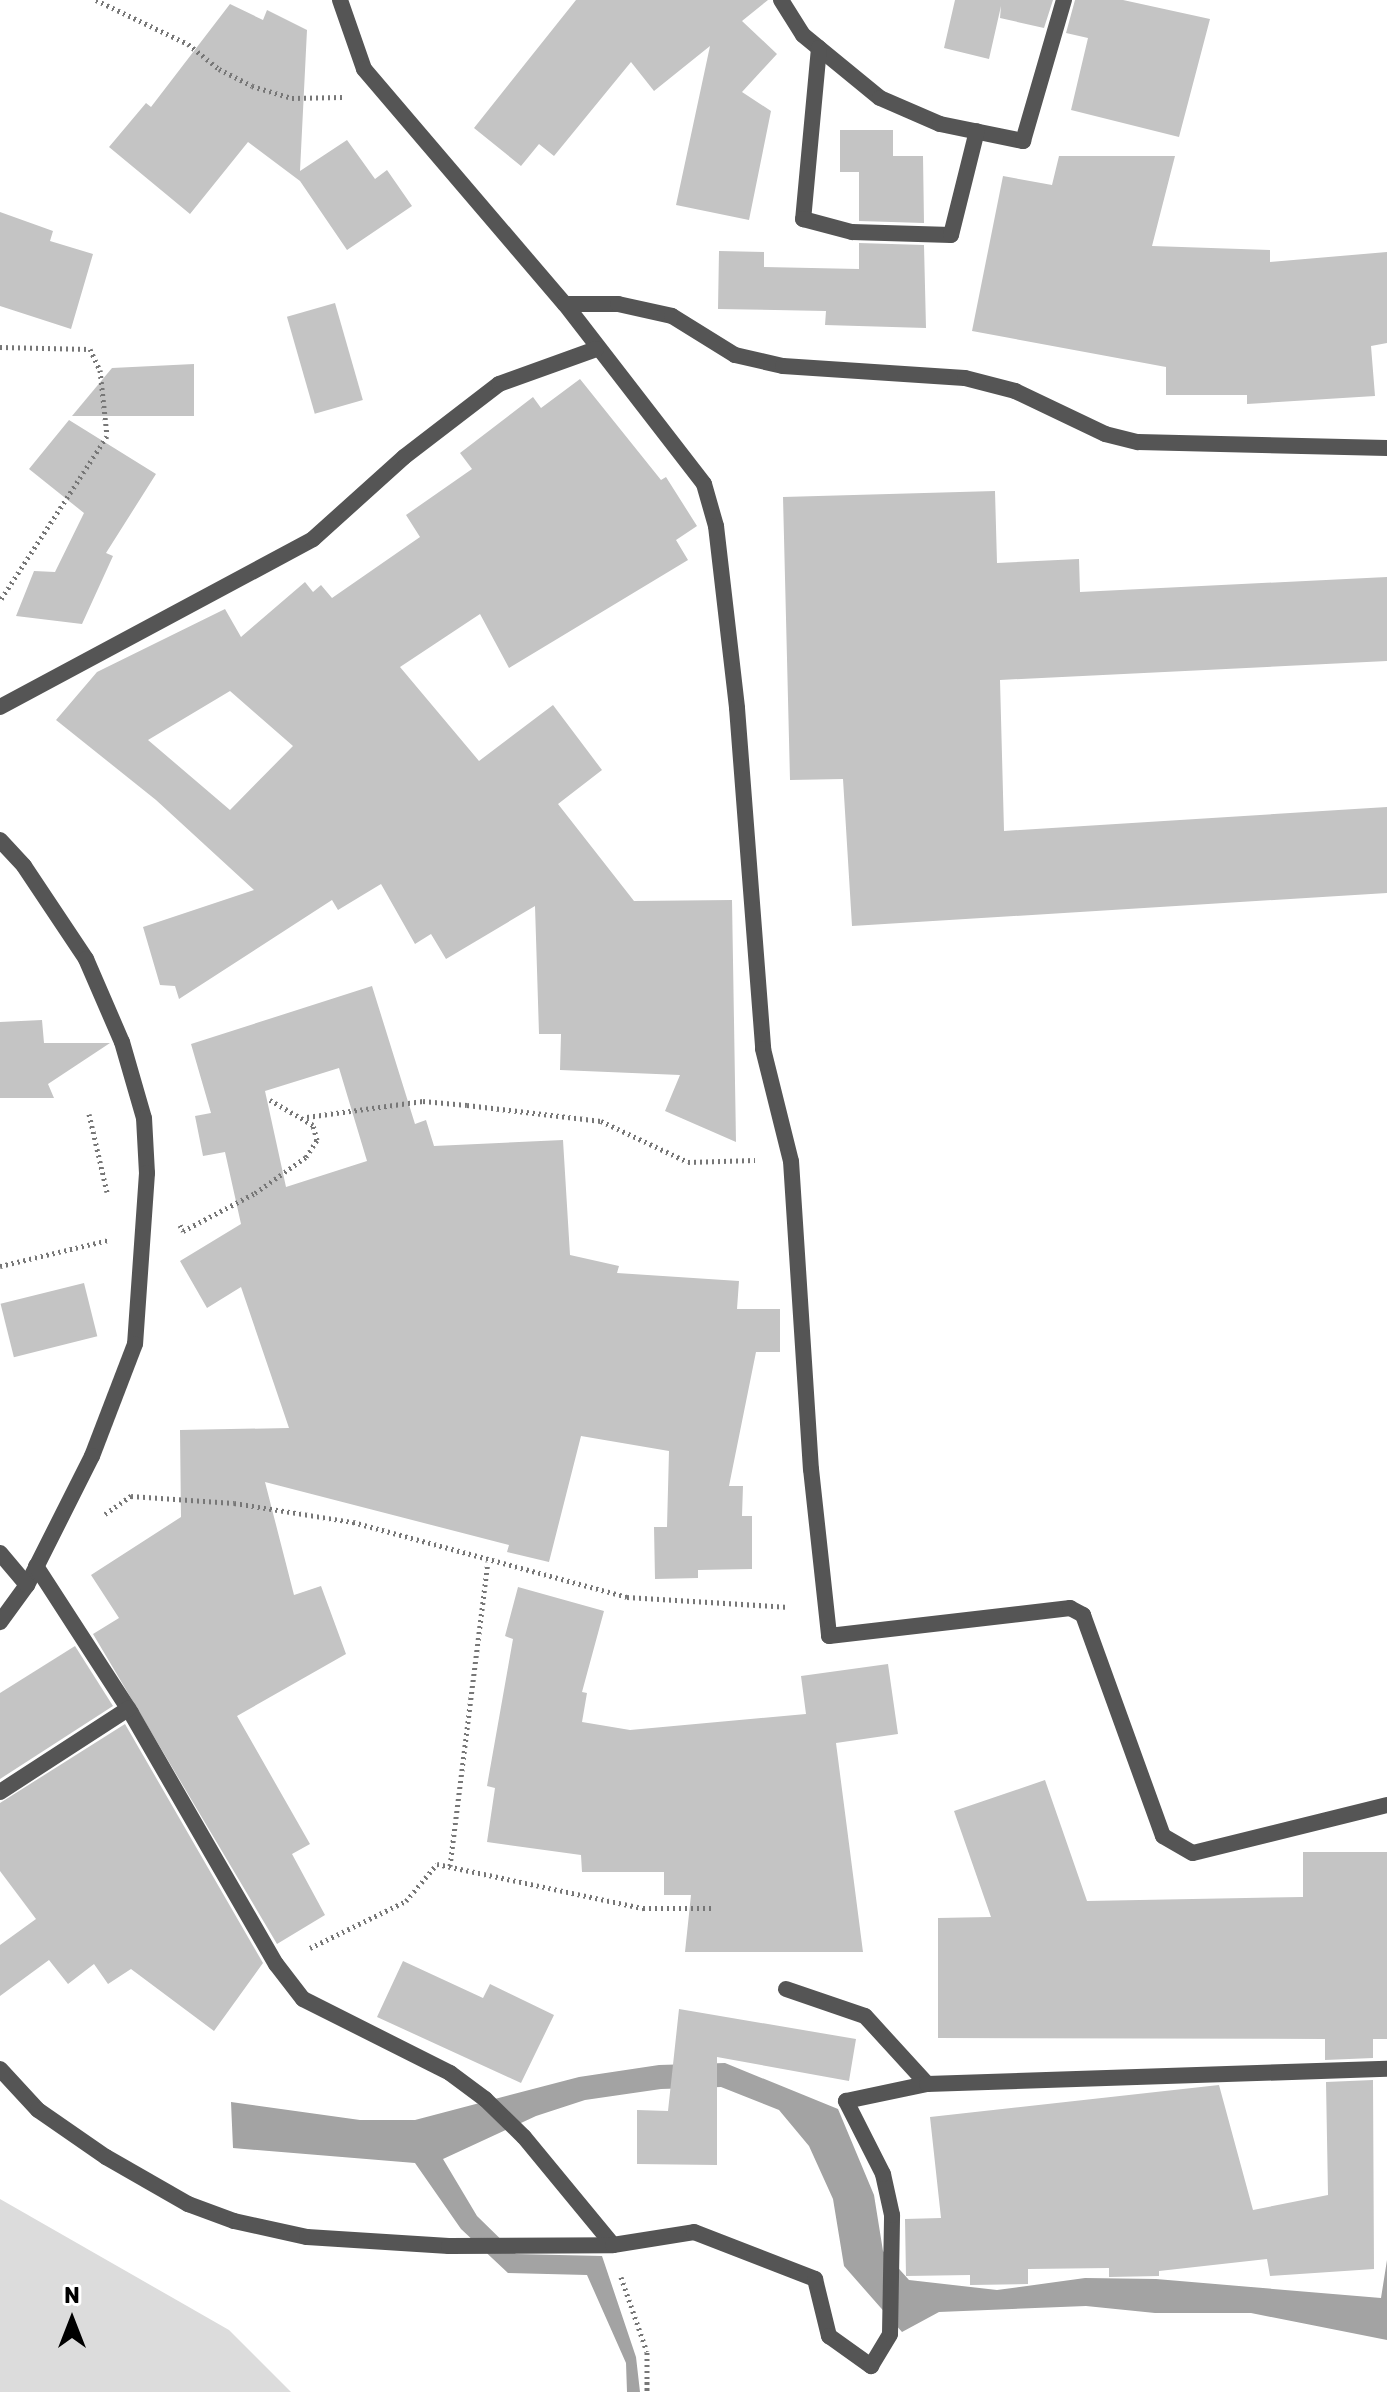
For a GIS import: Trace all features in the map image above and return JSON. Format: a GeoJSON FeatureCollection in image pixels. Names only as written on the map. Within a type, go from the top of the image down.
{"type":"FeatureCollection","features":[{"type":"Feature","properties":{"kind":"street"},"geometry":{"type":"LineString","coordinates":[[340,0],[364,69],[565,304],[596,349],[704,484],[716,526],[737,708],[763,1049],[791,1161],[829,1636],[1070,1608],[1083,1615],[1163,1836],[1193,1853],[1387,1805]]}},
{"type":"Feature","properties":{"kind":"street"},"geometry":{"type":"LineString","coordinates":[[781,0],[803,35],[880,98],[940,124],[1023,141],[1064,0]]}},
{"type":"Feature","properties":{"kind":"street"},"geometry":{"type":"LineString","coordinates":[[819,48],[803,219],[852,232],[951,235],[977,131]]}},
{"type":"Feature","properties":{"kind":"street"},"geometry":{"type":"LineString","coordinates":[[565,304],[618,304],[672,316],[735,355],[783,366],[965,378],[1015,391],[1105,434],[1138,442],[1387,448]]}},
{"type":"Feature","properties":{"kind":"street"},"geometry":{"type":"LineString","coordinates":[[0,707],[313,539],[404,457],[499,384],[596,349]]}},
{"type":"Feature","properties":{"kind":"street"},"geometry":{"type":"LineString","coordinates":[[0,840],[24,866],[86,959],[122,1042],[144,1118],[145,1216],[135,1344],[92,1456],[27,1585],[0,1622]]}},
{"type":"Feature","properties":{"kind":"street"},"geometry":{"type":"LineString","coordinates":[[0,1553],[27,1585]]}},
{"type":"Feature","properties":{"kind":"street"},"geometry":{"type":"LineString","coordinates":[[36,1566],[128,1709],[276,1964],[303,1999],[450,2073],[485,2099],[524,2137],[613,2245]]}},
{"type":"Feature","properties":{"kind":"street"},"geometry":{"type":"LineString","coordinates":[[0,1792],[128,1709]]}},
{"type":"Feature","properties":{"kind":"street"},"geometry":{"type":"LineString","coordinates":[[786,1989],[865,2016],[927,2084]]}},
{"type":"Feature","properties":{"kind":"street"},"geometry":{"type":"LineString","coordinates":[[0,2069],[38,2110],[106,2157],[188,2204],[307,2237],[449,2246],[613,2245],[694,2232],[815,2279],[829,2336],[871,2366],[890,2334],[892,2215],[883,2174],[846,2101],[927,2084],[1387,2069]]}},
{"type":"Feature","properties":{"kind":"path"},"geometry":{"type":"LineString","coordinates":[[96,0],[188,44],[219,69],[252,86],[292,98],[384,93]]}},
{"type":"Feature","properties":{"kind":"path"},"geometry":{"type":"LineString","coordinates":[[0,347],[90,349],[100,370],[107,436],[0,601]]}},
{"type":"Feature","properties":{"kind":"path"},"geometry":{"type":"LineString","coordinates":[[270,1100],[307,1117],[423,1101],[601,1121],[688,1162],[758,1160]]}},
{"type":"Feature","properties":{"kind":"path"},"geometry":{"type":"LineString","coordinates":[[145,1216],[174,1211],[183,1231],[255,1193],[306,1157],[317,1140],[307,1117]]}},
{"type":"Feature","properties":{"kind":"path"},"geometry":{"type":"LineString","coordinates":[[0,1266],[113,1239]]}},
{"type":"Feature","properties":{"kind":"path"},"geometry":{"type":"LineString","coordinates":[[50,1538],[79,1532],[131,1496],[234,1503],[353,1522],[488,1562],[627,1597],[826,1608]]}},
{"type":"Feature","properties":{"kind":"path"},"geometry":{"type":"LineString","coordinates":[[450,1866],[488,1562]]}},
{"type":"Feature","properties":{"kind":"path"},"geometry":{"type":"LineString","coordinates":[[276,1964],[406,1901],[429,1867],[450,1866],[643,1908],[715,1908]]}},
{"type":"Feature","properties":{"kind":"path"},"geometry":{"type":"LineString","coordinates":[[613,2245],[647,2352],[647,2392]]}},
{"type":"Feature","properties":{"kind":"shaded area"},"geometry":{"type":"Polygon","coordinates":[[[725,2063],[838,2109],[874,2195],[883,2251],[909,2280],[997,2290],[1085,2278],[1156,2279],[1381,2298],[1387,2260],[1387,2340],[1251,2313],[1155,2313],[1086,2306],[939,2312],[902,2332],[844,2266],[833,2199],[809,2146],[779,2110],[721,2087],[661,2089],[585,2100],[536,2116],[443,2159],[477,2216],[516,2254],[602,2256],[636,2357],[640,2392],[627,2392],[626,2363],[587,2275],[508,2273],[461,2229],[415,2163],[233,2148],[231,2102],[360,2120],[415,2120],[579,2077],[659,2065],[725,2063]]]}},
{"type":"Feature","properties":{"kind":"shaded area"},"geometry":{"type":"Polygon","coordinates":[[[0,2199],[229,2330],[291,2392],[0,2392],[0,2199]]]}},
{"type":"Feature","properties":{"kind":"building"},"geometry":{"type":"Polygon","coordinates":[[[576,0],[768,0],[742,21],[777,54],[742,92],[771,111],[749,220],[676,205],[710,46],[654,91],[631,62],[554,156],[539,144],[521,166],[474,128],[576,0]]]}},
{"type":"Feature","properties":{"kind":"building"},"geometry":{"type":"Polygon","coordinates":[[[955,0],[1053,0],[1044,28],[1000,18],[1001,6],[989,59],[944,48],[955,0]]]}},
{"type":"Feature","properties":{"kind":"building"},"geometry":{"type":"Polygon","coordinates":[[[1075,0],[1123,0],[1210,19],[1179,137],[1071,110],[1088,38],[1066,33],[1075,0]]]}},
{"type":"Feature","properties":{"kind":"building"},"geometry":{"type":"Polygon","coordinates":[[[230,4],[263,20],[267,10],[307,30],[300,171],[347,140],[375,179],[387,170],[412,206],[347,250],[300,181],[248,142],[190,214],[109,147],[146,103],[151,107],[230,4]]]}},
{"type":"Feature","properties":{"kind":"building"},"geometry":{"type":"Polygon","coordinates":[[[840,130],[893,130],[893,156],[923,156],[924,223],[859,221],[859,172],[840,172],[840,130]]]}},
{"type":"Feature","properties":{"kind":"building"},"geometry":{"type":"Polygon","coordinates":[[[1059,156],[1175,156],[1152,246],[1270,250],[1270,262],[1387,252],[1387,343],[1371,346],[1375,396],[1247,404],[1247,395],[1166,395],[1166,367],[972,331],[1003,176],[1052,185],[1059,156]]]}},
{"type":"Feature","properties":{"kind":"building"},"geometry":{"type":"Polygon","coordinates":[[[0,212],[53,231],[50,241],[93,254],[71,329],[0,306],[0,212]]]}},
{"type":"Feature","properties":{"kind":"building"},"geometry":{"type":"Polygon","coordinates":[[[859,243],[924,245],[926,328],[825,325],[826,311],[718,309],[719,251],[764,252],[764,267],[859,269],[859,243]]]}},
{"type":"Feature","properties":{"kind":"building"},"geometry":{"type":"Polygon","coordinates":[[[335,303],[363,400],[315,414],[287,317],[335,303]]]}},
{"type":"Feature","properties":{"kind":"building"},"geometry":{"type":"Polygon","coordinates":[[[194,364],[194,416],[72,416],[112,368],[194,364]]]}},
{"type":"Feature","properties":{"kind":"building"},"geometry":{"type":"Polygon","coordinates":[[[580,379],[661,480],[666,477],[697,526],[676,540],[688,560],[509,668],[480,614],[400,667],[479,761],[553,705],[602,770],[558,804],[634,901],[732,900],[736,1142],[665,1111],[680,1075],[560,1070],[561,1034],[539,1034],[535,906],[446,959],[431,934],[415,944],[381,884],[338,910],[332,900],[179,999],[175,986],[160,985],[143,927],[254,890],[156,800],[56,720],[97,672],[225,609],[241,637],[305,582],[313,592],[321,585],[332,598],[420,537],[406,515],[472,469],[460,453],[533,397],[541,408],[580,379]],[[230,691],[148,740],[230,810],[293,746],[230,691]]]}},
{"type":"Feature","properties":{"kind":"building"},"geometry":{"type":"Polygon","coordinates":[[[69,420],[156,474],[106,553],[113,556],[82,624],[16,616],[34,571],[55,572],[84,513],[29,469],[69,420]]]}},
{"type":"Feature","properties":{"kind":"building"},"geometry":{"type":"Polygon","coordinates":[[[995,491],[997,563],[1079,559],[1080,592],[1387,577],[1387,661],[1000,680],[1004,831],[1387,807],[1387,893],[852,926],[843,779],[790,780],[783,497],[995,491]]]}},
{"type":"Feature","properties":{"kind":"building"},"geometry":{"type":"Polygon","coordinates":[[[372,986],[415,1124],[426,1120],[434,1146],[563,1140],[570,1255],[619,1266],[617,1273],[739,1281],[737,1309],[780,1309],[780,1352],[756,1352],[729,1486],[743,1486],[742,1516],[752,1516],[752,1569],[698,1570],[698,1578],[655,1579],[654,1527],[667,1527],[669,1451],[581,1436],[549,1562],[507,1552],[509,1545],[265,1482],[294,1595],[321,1586],[346,1654],[237,1716],[310,1844],[292,1854],[325,1915],[277,1944],[93,1634],[119,1618],[91,1575],[181,1517],[180,1430],[289,1428],[241,1287],[207,1308],[180,1261],[241,1224],[225,1152],[203,1156],[195,1116],[211,1113],[191,1044],[372,986]],[[339,1068],[265,1091],[286,1187],[367,1161],[339,1068]]]}},
{"type":"Feature","properties":{"kind":"building"},"geometry":{"type":"Polygon","coordinates":[[[42,1020],[44,1043],[110,1043],[48,1084],[54,1098],[0,1098],[0,1022],[42,1020]]]}},
{"type":"Feature","properties":{"kind":"building"},"geometry":{"type":"Polygon","coordinates":[[[84,1283],[97,1336],[14,1357],[1,1304],[84,1283]]]}},
{"type":"Feature","properties":{"kind":"building"},"geometry":{"type":"Polygon","coordinates":[[[518,1587],[604,1611],[582,1692],[587,1693],[582,1722],[630,1730],[806,1714],[801,1676],[888,1664],[898,1734],[836,1743],[863,1952],[685,1952],[691,1895],[664,1895],[664,1872],[582,1872],[581,1855],[487,1842],[495,1788],[487,1786],[513,1639],[505,1636],[518,1587]]]}},
{"type":"Feature","properties":{"kind":"building"},"geometry":{"type":"Polygon","coordinates":[[[75,1646],[113,1706],[0,1779],[0,1693],[75,1646]]]}},
{"type":"Feature","properties":{"kind":"building"},"geometry":{"type":"Polygon","coordinates":[[[125,1724],[263,1963],[214,2031],[131,1969],[108,1984],[94,1964],[68,1984],[49,1960],[0,1996],[0,1945],[36,1919],[0,1871],[0,1803],[125,1724]]]}},
{"type":"Feature","properties":{"kind":"building"},"geometry":{"type":"Polygon","coordinates":[[[1045,1780],[1087,1901],[1303,1897],[1303,1852],[1387,1852],[1387,2039],[1373,2039],[1373,2058],[1325,2060],[1325,2039],[938,2038],[938,1918],[991,1917],[954,1811],[1045,1780]]]}},
{"type":"Feature","properties":{"kind":"building"},"geometry":{"type":"Polygon","coordinates":[[[403,1961],[483,1998],[490,1984],[554,2015],[521,2083],[377,2017],[403,1961]]]}},
{"type":"Feature","properties":{"kind":"building"},"geometry":{"type":"Polygon","coordinates":[[[679,2009],[856,2039],[849,2081],[717,2057],[717,2165],[637,2164],[637,2110],[668,2111],[679,2009]]]}},
{"type":"Feature","properties":{"kind":"building"},"geometry":{"type":"Polygon","coordinates":[[[1373,2080],[1374,2269],[1270,2276],[1267,2259],[1159,2271],[1159,2276],[1109,2277],[1109,2268],[1028,2269],[1028,2284],[970,2285],[970,2275],[906,2276],[905,2219],[941,2218],[930,2117],[1219,2085],[1253,2210],[1328,2195],[1326,2082],[1373,2080]]]}}]}
